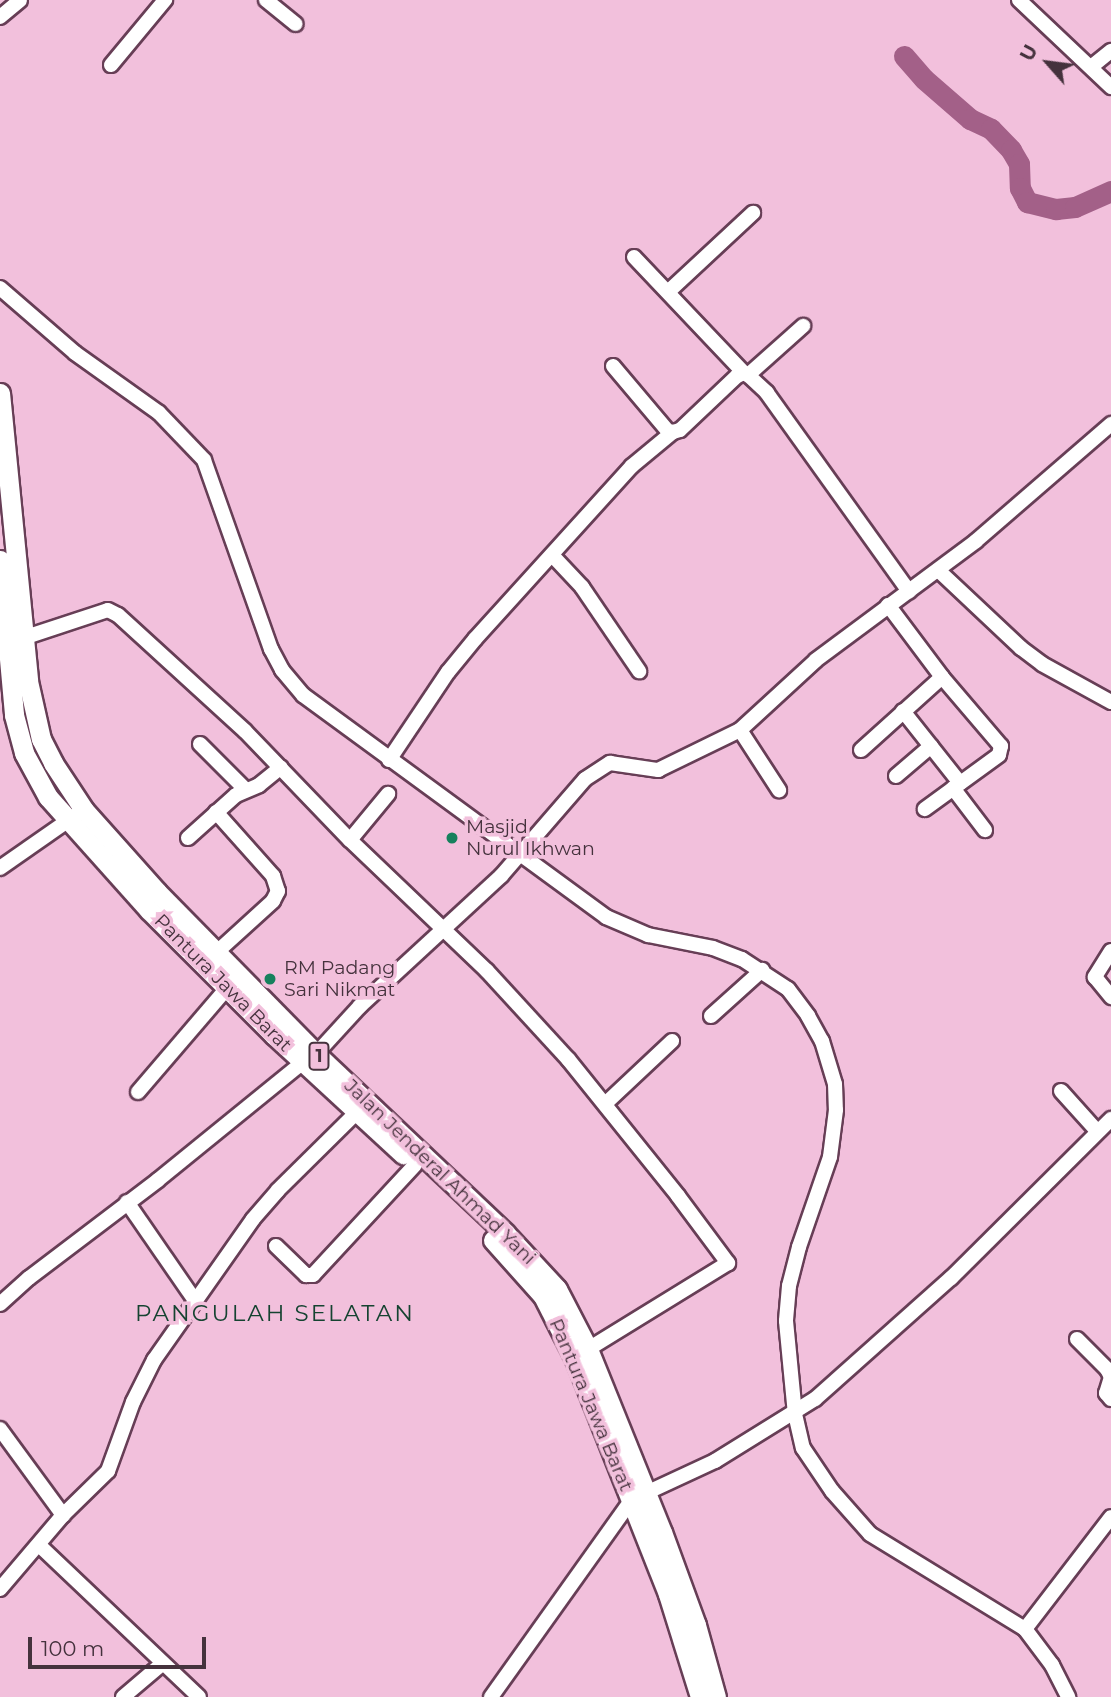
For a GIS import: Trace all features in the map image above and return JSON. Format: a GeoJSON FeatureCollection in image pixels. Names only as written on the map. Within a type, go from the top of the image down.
{"type":"FeatureCollection","features":[{"type":"Feature","properties":{"kind":"highway","name":"Jalan Jenderal Ahmad Yani"},"geometry":{"type":"LineString","coordinates":[[0,393],[23,638],[41,739],[67,788],[84,810],[217,952],[309,1058],[542,1270],[570,1308],[588,1349],[639,1497],[696,1625],[716,1697]]}},
{"type":"Feature","properties":{"kind":"highway","name":"Pantura Jawa Barat"},"geometry":{"type":"LineString","coordinates":[[0,560],[9,678],[18,730],[35,776],[67,822],[227,988],[309,1058],[356,1113],[502,1248],[543,1296],[639,1497],[700,1697]]}},
{"type":"Feature","properties":{"kind":"street"},"geometry":{"type":"LineString","coordinates":[[0,17],[20,0]]}},
{"type":"Feature","properties":{"kind":"street"},"geometry":{"type":"LineString","coordinates":[[111,65],[165,0]]}},
{"type":"Feature","properties":{"kind":"street"},"geometry":{"type":"LineString","coordinates":[[266,0],[296,24]]}},
{"type":"Feature","properties":{"kind":"street"},"geometry":{"type":"LineString","coordinates":[[1018,0],[1111,87]]}},
{"type":"Feature","properties":{"kind":"street"},"geometry":{"type":"LineString","coordinates":[[1091,67],[1111,51]]}},
{"type":"Feature","properties":{"kind":"street"},"geometry":{"type":"LineString","coordinates":[[669,291],[753,213]]}},
{"type":"Feature","properties":{"kind":"street"},"geometry":{"type":"LineString","coordinates":[[634,257],[766,393],[909,591]]}},
{"type":"Feature","properties":{"kind":"street"},"geometry":{"type":"LineString","coordinates":[[0,288],[75,353],[159,413],[204,460],[234,538],[261,624],[282,670],[303,695],[596,909],[628,928],[713,948],[762,970],[788,989],[822,1041],[835,1084],[836,1110],[830,1157],[799,1247],[789,1286],[786,1321],[795,1415],[803,1448],[814,1467],[870,1534],[1025,1629],[1052,1665],[1068,1697]]}},
{"type":"Feature","properties":{"kind":"street"},"geometry":{"type":"LineString","coordinates":[[389,760],[448,672],[632,467],[673,432],[680,430],[737,376],[746,374],[803,326]]}},
{"type":"Feature","properties":{"kind":"street"},"geometry":{"type":"LineString","coordinates":[[612,366],[668,430],[673,432]]}},
{"type":"Feature","properties":{"kind":"street"},"geometry":{"type":"LineString","coordinates":[[0,1304],[29,1278],[309,1058],[360,1006],[475,903],[572,792],[601,766],[617,763],[658,770],[740,730],[816,660],[938,570],[1111,424]]}},
{"type":"Feature","properties":{"kind":"street"},"geometry":{"type":"LineString","coordinates":[[552,555],[582,587],[639,671]]}},
{"type":"Feature","properties":{"kind":"street"},"geometry":{"type":"LineString","coordinates":[[938,570],[1021,648],[1042,664],[1111,702]]}},
{"type":"Feature","properties":{"kind":"street"},"geometry":{"type":"LineString","coordinates":[[888,605],[942,677],[1001,746],[999,755],[925,809]]}},
{"type":"Feature","properties":{"kind":"street"},"geometry":{"type":"LineString","coordinates":[[23,638],[113,611],[281,767],[350,840],[487,971],[605,1104],[727,1264],[588,1349]]}},
{"type":"Feature","properties":{"kind":"street"},"geometry":{"type":"LineString","coordinates":[[862,750],[942,677]]}},
{"type":"Feature","properties":{"kind":"street"},"geometry":{"type":"LineString","coordinates":[[902,711],[931,746],[985,830]]}},
{"type":"Feature","properties":{"kind":"street"},"geometry":{"type":"LineString","coordinates":[[740,730],[779,790]]}},
{"type":"Feature","properties":{"kind":"street"},"geometry":{"type":"LineString","coordinates":[[200,744],[246,790]]}},
{"type":"Feature","properties":{"kind":"street"},"geometry":{"type":"LineString","coordinates":[[896,776],[931,746]]}},
{"type":"Feature","properties":{"kind":"street"},"geometry":{"type":"LineString","coordinates":[[188,838],[216,812],[246,790],[259,785],[281,767]]}},
{"type":"Feature","properties":{"kind":"street"},"geometry":{"type":"LineString","coordinates":[[350,840],[388,794]]}},
{"type":"Feature","properties":{"kind":"street"},"geometry":{"type":"LineString","coordinates":[[0,868],[84,810]]}},
{"type":"Feature","properties":{"kind":"street"},"geometry":{"type":"LineString","coordinates":[[216,812],[273,876],[278,891],[273,901],[217,952]]}},
{"type":"Feature","properties":{"kind":"street"},"geometry":{"type":"LineString","coordinates":[[1111,951],[1095,977],[1111,997]]}},
{"type":"Feature","properties":{"kind":"street"},"geometry":{"type":"LineString","coordinates":[[711,1016],[762,970]]}},
{"type":"Feature","properties":{"kind":"street"},"geometry":{"type":"LineString","coordinates":[[138,1092],[227,988]]}},
{"type":"Feature","properties":{"kind":"street"},"geometry":{"type":"LineString","coordinates":[[605,1104],[672,1041]]}},
{"type":"Feature","properties":{"kind":"street"},"geometry":{"type":"LineString","coordinates":[[1061,1091],[1097,1131]]}},
{"type":"Feature","properties":{"kind":"street"},"geometry":{"type":"LineString","coordinates":[[0,1589],[40,1546],[63,1515],[108,1471],[133,1402],[154,1360],[194,1299],[278,1190],[356,1113]]}},
{"type":"Feature","properties":{"kind":"street"},"geometry":{"type":"LineString","coordinates":[[491,1697],[639,1497],[715,1461],[795,1415],[860,1362],[951,1278],[1111,1119]]}},
{"type":"Feature","properties":{"kind":"street"},"geometry":{"type":"LineString","coordinates":[[276,1246],[306,1275],[313,1275],[415,1166]]}},
{"type":"Feature","properties":{"kind":"street"},"geometry":{"type":"LineString","coordinates":[[127,1202],[194,1299]]}},
{"type":"Feature","properties":{"kind":"street"},"geometry":{"type":"LineString","coordinates":[[1077,1339],[1107,1369],[1111,1377],[1106,1393],[1111,1399]]}},
{"type":"Feature","properties":{"kind":"street"},"geometry":{"type":"LineString","coordinates":[[0,1429],[63,1515]]}},
{"type":"Feature","properties":{"kind":"street"},"geometry":{"type":"LineString","coordinates":[[1025,1629],[1111,1517]]}},
{"type":"Feature","properties":{"kind":"street"},"geometry":{"type":"LineString","coordinates":[[40,1546],[199,1697]]}},
{"type":"Feature","properties":{"kind":"street"},"geometry":{"type":"LineString","coordinates":[[123,1697],[163,1662]]}},
{"type":"Feature","properties":{"kind":"waterway"},"geometry":{"type":"LineString","coordinates":[[904,56],[924,79],[970,119],[991,129],[1011,150],[1019,164],[1020,188],[1027,202],[1056,209],[1075,207],[1111,191]]}},
{"type":"Feature","properties":{"kind":"place","name":"Masjid Nurul Ikhwan"},"geometry":{"type":"Point","coordinates":[452,838]}},
{"type":"Feature","properties":{"kind":"place","name":"RM Padang Sari Nikmat"},"geometry":{"type":"Point","coordinates":[270,979]}},
{"type":"Feature","properties":{"kind":"district","name":"PANGULAH SELATAN"},"geometry":{"type":"Point","coordinates":[275,1313]}}]}
